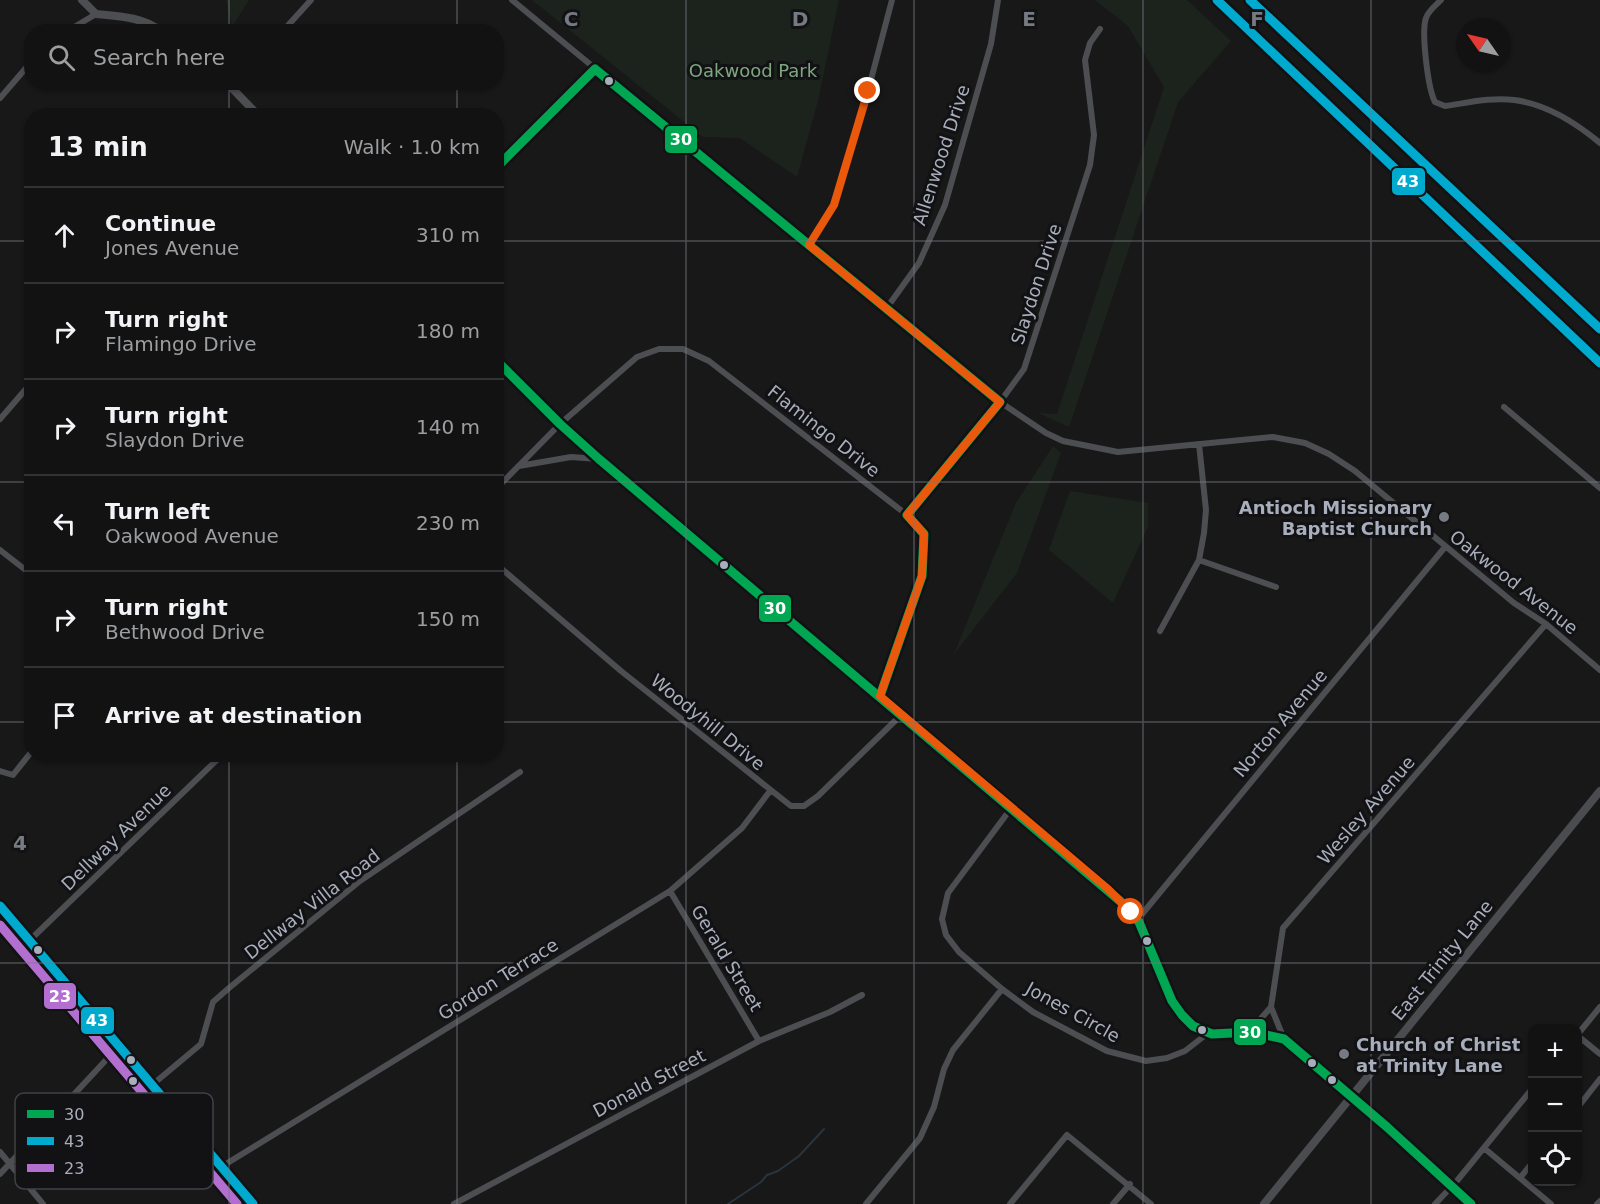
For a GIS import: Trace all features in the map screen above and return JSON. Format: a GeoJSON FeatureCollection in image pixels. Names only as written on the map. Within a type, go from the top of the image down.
{"type":"FeatureCollection","features":[{"type":"Feature","properties":{"kind":"highway"},"geometry":{"type":"LineString","coordinates":[[1217,0],[1600,363]]}},
{"type":"Feature","properties":{"kind":"highway"},"geometry":{"type":"LineString","coordinates":[[1250,0],[1600,329]]}},
{"type":"Feature","properties":{"kind":"main road","name":"East Trinity Lane"},"geometry":{"type":"LineString","coordinates":[[1264,1204],[1597,802],[1600,791]]}},
{"type":"Feature","properties":{"kind":"main road"},"geometry":{"type":"LineString","coordinates":[[0,906],[159,1093]]}},
{"type":"Feature","properties":{"kind":"main road"},"geometry":{"type":"LineString","coordinates":[[213,1157],[253,1204]]}},
{"type":"Feature","properties":{"kind":"street"},"geometry":{"type":"LineString","coordinates":[[82,0],[96,14]]}},
{"type":"Feature","properties":{"kind":"street"},"geometry":{"type":"LineString","coordinates":[[289,24],[311,0]]}},
{"type":"Feature","properties":{"kind":"street","name":"Oakwood Avenue"},"geometry":{"type":"LineString","coordinates":[[512,0],[1000,402],[1046,434],[1063,441],[1118,452],[1262,436],[1305,443],[1329,454],[1355,471],[1445,547],[1514,603],[1546,624],[1600,670]]}},
{"type":"Feature","properties":{"kind":"street"},"geometry":{"type":"LineString","coordinates":[[809,245],[834,205],[892,0]]}},
{"type":"Feature","properties":{"kind":"street","name":"Allenwood Drive"},"geometry":{"type":"LineString","coordinates":[[886,309],[919,263],[945,205],[991,44],[998,0]]}},
{"type":"Feature","properties":{"kind":"street"},"geometry":{"type":"LineString","coordinates":[[1441,0],[1426,18],[1425,30],[1430,92],[1435,102],[1445,106],[1513,100],[1542,106],[1570,121],[1600,143]]}},
{"type":"Feature","properties":{"kind":"street"},"geometry":{"type":"LineString","coordinates":[[79,24],[96,14],[127,16],[151,24]]}},
{"type":"Feature","properties":{"kind":"street","name":"Slaydon Drive"},"geometry":{"type":"LineString","coordinates":[[907,515],[1000,402],[1024,369],[1090,165],[1094,135],[1085,60],[1089,43],[1100,29]]}},
{"type":"Feature","properties":{"kind":"street"},"geometry":{"type":"LineString","coordinates":[[504,160],[595,69]]}},
{"type":"Feature","properties":{"kind":"street"},"geometry":{"type":"LineString","coordinates":[[0,98],[24,70]]}},
{"type":"Feature","properties":{"kind":"street"},"geometry":{"type":"LineString","coordinates":[[236,90],[252,108]]}},
{"type":"Feature","properties":{"kind":"street","name":"Flamingo Drive"},"geometry":{"type":"LineString","coordinates":[[560,424],[637,357],[659,349],[683,349],[710,361],[907,515],[924,534],[922,576],[880,696]]}},
{"type":"Feature","properties":{"kind":"street"},"geometry":{"type":"LineString","coordinates":[[504,368],[560,424],[600,459],[1108,889],[1138,920],[1172,1000],[1185,1020],[1208,1033],[1227,1036],[1249,1032],[1284,1039],[1471,1204]]}},
{"type":"Feature","properties":{"kind":"street"},"geometry":{"type":"LineString","coordinates":[[0,419],[24,391]]}},
{"type":"Feature","properties":{"kind":"street"},"geometry":{"type":"LineString","coordinates":[[1504,407],[1600,488]]}},
{"type":"Feature","properties":{"kind":"street"},"geometry":{"type":"LineString","coordinates":[[504,481],[560,424]]}},
{"type":"Feature","properties":{"kind":"street"},"geometry":{"type":"LineString","coordinates":[[1160,631],[1199,560],[1206,510],[1199,444]]}},
{"type":"Feature","properties":{"kind":"street"},"geometry":{"type":"LineString","coordinates":[[519,466],[571,457],[600,459]]}},
{"type":"Feature","properties":{"kind":"street","name":"Norton Avenue"},"geometry":{"type":"LineString","coordinates":[[1138,920],[1445,547]]}},
{"type":"Feature","properties":{"kind":"street"},"geometry":{"type":"LineString","coordinates":[[1,552],[24,569]]}},
{"type":"Feature","properties":{"kind":"street"},"geometry":{"type":"LineString","coordinates":[[1199,560],[1276,587]]}},
{"type":"Feature","properties":{"kind":"street","name":"Woodyhill Drive"},"geometry":{"type":"LineString","coordinates":[[504,571],[621,671],[791,806],[804,807],[818,796],[901,715]]}},
{"type":"Feature","properties":{"kind":"street","name":"Wesley Avenue"},"geometry":{"type":"LineString","coordinates":[[1271,1007],[1283,928],[1546,624]]}},
{"type":"Feature","properties":{"kind":"street"},"geometry":{"type":"LineString","coordinates":[[0,771],[13,775],[24,761]]}},
{"type":"Feature","properties":{"kind":"street","name":"Dellway Avenue"},"geometry":{"type":"LineString","coordinates":[[30,940],[215,762]]}},
{"type":"Feature","properties":{"kind":"street","name":"Dellway Villa Road"},"geometry":{"type":"LineString","coordinates":[[152,1085],[201,1044],[213,1002],[229,988],[360,881],[520,772]]}},
{"type":"Feature","properties":{"kind":"street","name":"Gordon Terrace"},"geometry":{"type":"LineString","coordinates":[[221,1167],[670,891],[742,828],[770,791]]}},
{"type":"Feature","properties":{"kind":"street","name":"Jones Circle"},"geometry":{"type":"LineString","coordinates":[[1012,807],[948,893],[942,919],[946,935],[959,952],[1033,1012],[1107,1051],[1146,1061],[1167,1058],[1185,1051],[1208,1033]]}},
{"type":"Feature","properties":{"kind":"street","name":"Gerald Street"},"geometry":{"type":"LineString","coordinates":[[670,891],[759,1041]]}},
{"type":"Feature","properties":{"kind":"street"},"geometry":{"type":"LineString","coordinates":[[0,928],[13,921]]}},
{"type":"Feature","properties":{"kind":"street"},"geometry":{"type":"LineString","coordinates":[[866,1204],[920,1138],[934,1107],[944,1069],[953,1050],[1002,989]]}},
{"type":"Feature","properties":{"kind":"street","name":"Donald Street"},"geometry":{"type":"LineString","coordinates":[[454,1204],[759,1041],[830,1012],[862,995]]}},
{"type":"Feature","properties":{"kind":"street"},"geometry":{"type":"LineString","coordinates":[[1249,1032],[1271,1007],[1284,1039]]}},
{"type":"Feature","properties":{"kind":"street"},"geometry":{"type":"LineString","coordinates":[[1582,1030],[1600,1007]]}},
{"type":"Feature","properties":{"kind":"street"},"geometry":{"type":"LineString","coordinates":[[1582,1038],[1600,1054]]}},
{"type":"Feature","properties":{"kind":"street"},"geometry":{"type":"LineString","coordinates":[[76,1093],[120,1046]]}},
{"type":"Feature","properties":{"kind":"street"},"geometry":{"type":"LineString","coordinates":[[1582,1102],[1600,1078]]}},
{"type":"Feature","properties":{"kind":"street"},"geometry":{"type":"LineString","coordinates":[[1436,1204],[1528,1095]]}},
{"type":"Feature","properties":{"kind":"street"},"geometry":{"type":"LineString","coordinates":[[1010,1204],[1067,1135],[1130,1184],[1151,1204]]}},
{"type":"Feature","properties":{"kind":"street"},"geometry":{"type":"LineString","coordinates":[[1484,1148],[1551,1204]]}},
{"type":"Feature","properties":{"kind":"street"},"geometry":{"type":"LineString","coordinates":[[0,1152],[15,1170]]}},
{"type":"Feature","properties":{"kind":"street"},"geometry":{"type":"LineString","coordinates":[[0,1174],[15,1159]]}},
{"type":"Feature","properties":{"kind":"street"},"geometry":{"type":"LineString","coordinates":[[1520,1178],[1528,1169]]}},
{"type":"Feature","properties":{"kind":"street"},"geometry":{"type":"LineString","coordinates":[[1113,1204],[1130,1184]]}},
{"type":"Feature","properties":{"kind":"street"},"geometry":{"type":"LineString","coordinates":[[31,1189],[43,1204]]}},
{"type":"Feature","properties":{"kind":"green space"},"geometry":{"type":"Polygon","coordinates":[[[226,0],[249,0],[234,24],[231,24],[226,0]]]}},
{"type":"Feature","properties":{"kind":"green space","name":"Oakwood Park"},"geometry":{"type":"Polygon","coordinates":[[[532,0],[839,0],[818,101],[797,177],[740,138],[703,137],[532,0]]]}},
{"type":"Feature","properties":{"kind":"green space"},"geometry":{"type":"Polygon","coordinates":[[[1095,0],[1187,0],[1231,41],[1178,102],[1069,427],[1038,413],[1057,414],[1164,87],[1128,26],[1095,0]]]}},
{"type":"Feature","properties":{"kind":"green space"},"geometry":{"type":"Polygon","coordinates":[[[1053,446],[1061,453],[1017,573],[954,654],[1016,503],[1053,446]]]}},
{"type":"Feature","properties":{"kind":"green space"},"geometry":{"type":"Polygon","coordinates":[[[1070,491],[1148,503],[1148,527],[1113,603],[1049,550],[1070,491]]]}},
{"type":"Feature","properties":{"kind":"waterway"},"geometry":{"type":"LineString","coordinates":[[728,1204],[761,1182],[767,1175],[778,1171],[799,1156],[824,1129]]}},
{"type":"Feature","properties":{"kind":"transit line","name":"43"},"geometry":{"type":"LineString","coordinates":[[1217,0],[1600,363]]}},
{"type":"Feature","properties":{"kind":"transit line","name":"43"},"geometry":{"type":"LineString","coordinates":[[1250,0],[1600,329]]}},
{"type":"Feature","properties":{"kind":"transit line","name":"30"},"geometry":{"type":"LineString","coordinates":[[504,160],[595,69],[1000,402],[907,515],[924,534],[922,576],[880,696]]}},
{"type":"Feature","properties":{"kind":"transit line","name":"30"},"geometry":{"type":"LineString","coordinates":[[504,368],[599,459],[1120,901],[1139,922],[1172,1001],[1193,1026],[1212,1034],[1252,1032],[1284,1039],[1387,1127],[1471,1204]]}},
{"type":"Feature","properties":{"kind":"transit line","name":"43"},"geometry":{"type":"LineString","coordinates":[[0,906],[159,1093]]}},
{"type":"Feature","properties":{"kind":"transit line","name":"23"},"geometry":{"type":"LineString","coordinates":[[0,925],[143,1093]]}},
{"type":"Feature","properties":{"kind":"transit line","name":"43"},"geometry":{"type":"LineString","coordinates":[[213,1157],[253,1204]]}},
{"type":"Feature","properties":{"kind":"transit line","name":"23"},"geometry":{"type":"LineString","coordinates":[[213,1176],[237,1204]]}},
{"type":"Feature","properties":{"kind":"place","name":"Antioch Missionary Baptist Church"},"geometry":{"type":"Point","coordinates":[1444,517]}},
{"type":"Feature","properties":{"kind":"place","name":"Church of Christ at Trinity Lane"},"geometry":{"type":"Point","coordinates":[1344,1054]}},
{"type":"Feature","properties":{"kind":"route"},"geometry":{"type":"LineString","coordinates":[[868,91],[834,205],[809,245],[1000,402],[907,515],[924,534],[922,576],[880,696],[1108,889],[1131,912]]}}]}
